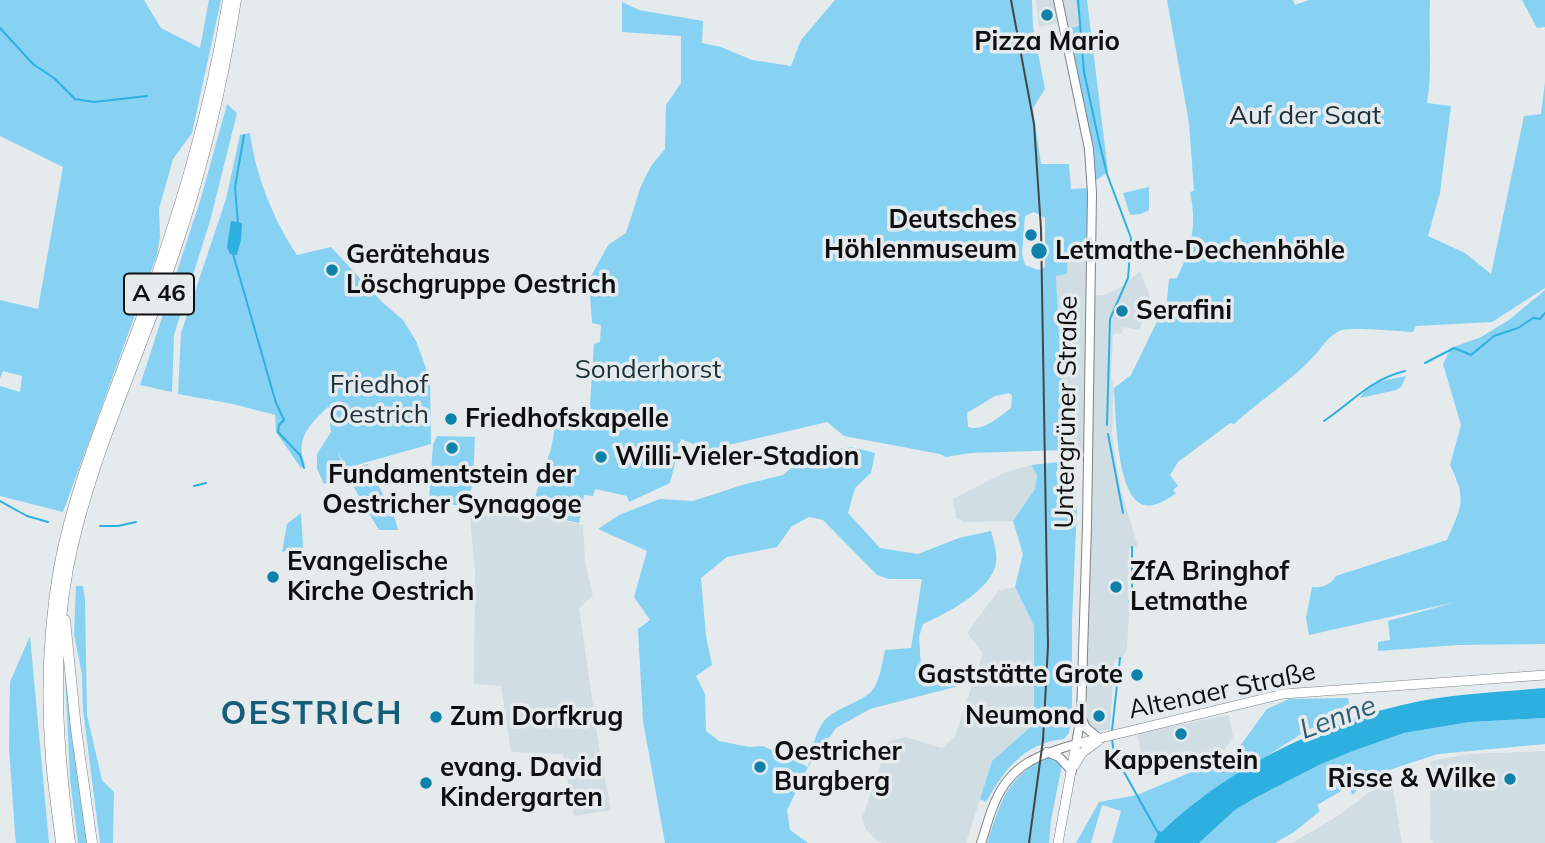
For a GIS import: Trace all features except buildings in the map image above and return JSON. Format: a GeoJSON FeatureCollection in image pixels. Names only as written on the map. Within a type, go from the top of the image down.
{"type":"FeatureCollection","features":[{"type":"Feature","properties":{"kind":"highway","name":"A 46"},"geometry":{"type":"LineString","coordinates":[[88,473],[173,258],[200,172],[228,0]]}},
{"type":"Feature","properties":{"kind":"highway","name":"A 46"},"geometry":{"type":"LineString","coordinates":[[216,83],[226,65],[236,0]]}},
{"type":"Feature","properties":{"kind":"highway"},"geometry":{"type":"LineString","coordinates":[[226,65],[235,41]]}},
{"type":"Feature","properties":{"kind":"highway","name":"A 46"},"geometry":{"type":"LineString","coordinates":[[70,843],[57,715],[59,597],[64,545],[187,184],[204,118],[214,98]]}},
{"type":"Feature","properties":{"kind":"highway"},"geometry":{"type":"LineString","coordinates":[[193,141],[204,118]]}},
{"type":"Feature","properties":{"kind":"highway"},"geometry":{"type":"LineString","coordinates":[[156,278],[166,228]]}},
{"type":"Feature","properties":{"kind":"highway","name":"A 46"},"geometry":{"type":"LineString","coordinates":[[59,597],[49,647],[49,717],[61,843]]}},
{"type":"Feature","properties":{"kind":"highway"},"geometry":{"type":"LineString","coordinates":[[59,597],[92,843]]}},
{"type":"Feature","properties":{"kind":"main road","name":"Untergrüner Straße"},"geometry":{"type":"LineString","coordinates":[[1058,0],[1086,136],[1092,192],[1087,536],[1081,716],[1076,744]]}},
{"type":"Feature","properties":{"kind":"main road","name":"Altenaer Straße"},"geometry":{"type":"LineString","coordinates":[[1076,744],[1283,694],[1545,674]]}},
{"type":"Feature","properties":{"kind":"main road"},"geometry":{"type":"LineString","coordinates":[[1072,771],[1082,754],[1100,739],[1086,728],[1081,716]]}},
{"type":"Feature","properties":{"kind":"main road"},"geometry":{"type":"LineString","coordinates":[[981,843],[995,800],[1004,785],[1031,759],[1076,744],[1058,843]]}},
{"type":"Feature","properties":{"kind":"main road"},"geometry":{"type":"LineString","coordinates":[[1047,752],[1059,757],[1072,771]]}},
{"type":"Feature","properties":{"kind":"shaded area"},"geometry":{"type":"Polygon","coordinates":[[[1036,0],[1057,0],[1061,22],[1039,27],[1036,0]]]}},
{"type":"Feature","properties":{"kind":"shaded area"},"geometry":{"type":"Polygon","coordinates":[[[1063,0],[1076,0],[1081,25],[1068,29],[1063,0]]]}},
{"type":"Feature","properties":{"kind":"shaded area"},"geometry":{"type":"Polygon","coordinates":[[[231,221],[242,223],[237,255],[230,254],[227,247],[231,221]]]}},
{"type":"Feature","properties":{"kind":"shaded area"},"geometry":{"type":"Polygon","coordinates":[[[1092,251],[1095,295],[1104,295],[1123,286],[1140,271],[1151,299],[1139,330],[1124,327],[1122,333],[1113,334],[1112,433],[1120,486],[1138,547],[1129,548],[1127,649],[1121,661],[1115,659],[1110,730],[1092,731],[1086,719],[1083,461],[1065,450],[1056,275],[1067,274],[1068,252],[1092,251]]]}},
{"type":"Feature","properties":{"kind":"shaded area"},"geometry":{"type":"Polygon","coordinates":[[[1031,465],[1037,475],[1035,489],[1013,521],[964,522],[956,518],[953,499],[1003,473],[1031,465]]]}},
{"type":"Feature","properties":{"kind":"shaded area"},"geometry":{"type":"Polygon","coordinates":[[[469,507],[507,509],[583,525],[585,562],[593,596],[579,608],[611,810],[574,816],[563,754],[511,752],[501,686],[474,684],[475,570],[469,507]]]}},
{"type":"Feature","properties":{"kind":"shaded area"},"geometry":{"type":"Polygon","coordinates":[[[1015,587],[1034,626],[1034,724],[992,761],[966,843],[878,841],[866,830],[862,818],[889,741],[906,737],[942,748],[955,736],[983,653],[967,633],[998,591],[1015,587]]]}},
{"type":"Feature","properties":{"kind":"shaded area"},"geometry":{"type":"Polygon","coordinates":[[[1545,688],[1545,718],[1470,722],[1404,733],[1321,764],[1255,798],[1235,810],[1199,843],[1154,843],[1159,830],[1161,832],[1221,784],[1289,745],[1325,729],[1400,705],[1478,693],[1545,688]]]}},
{"type":"Feature","properties":{"kind":"shaded area"},"geometry":{"type":"Polygon","coordinates":[[[1229,715],[1233,737],[1225,749],[1146,775],[1137,733],[1229,715]]]}},
{"type":"Feature","properties":{"kind":"shaded area"},"geometry":{"type":"Polygon","coordinates":[[[1545,751],[1545,843],[1433,843],[1430,838],[1431,761],[1470,754],[1545,751]]]}},
{"type":"Feature","properties":{"kind":"shaded area"},"geometry":{"type":"Polygon","coordinates":[[[1391,776],[1402,843],[1292,843],[1338,816],[1391,776]]]}},
{"type":"Feature","properties":{"kind":"green space"},"geometry":{"type":"Polygon","coordinates":[[[0,0],[144,0],[161,28],[200,48],[209,0],[221,0],[192,133],[173,159],[159,209],[160,237],[157,255],[63,512],[0,496],[0,386],[20,392],[22,376],[3,371],[0,378],[0,300],[38,309],[63,167],[0,136],[0,0]]]}},
{"type":"Feature","properties":{"kind":"green space","name":"Sonderhorst"},"geometry":{"type":"Polygon","coordinates":[[[835,0],[1032,0],[1033,27],[1045,89],[1033,108],[1041,164],[1069,164],[1071,189],[1090,188],[1089,250],[1068,252],[1067,274],[1056,276],[1065,450],[971,453],[946,457],[844,436],[827,422],[707,450],[681,439],[670,483],[629,502],[627,496],[595,489],[593,496],[584,495],[579,523],[530,512],[551,449],[558,410],[561,406],[592,415],[590,404],[594,344],[600,342],[601,325],[592,323],[589,280],[608,245],[626,233],[641,186],[651,166],[665,149],[666,105],[681,83],[681,36],[622,32],[622,2],[639,10],[703,21],[702,43],[721,47],[752,60],[791,66],[801,40],[835,0]],[[1034,212],[1025,216],[1022,254],[1025,265],[1038,270],[1045,267],[1045,218],[1034,212]],[[1009,393],[995,396],[967,413],[968,427],[985,426],[1011,408],[1012,395],[1009,393]]]}},
{"type":"Feature","properties":{"kind":"green space"},"geometry":{"type":"Polygon","coordinates":[[[1076,0],[1087,0],[1108,172],[1092,183],[1068,29],[1081,25],[1076,0]]]}},
{"type":"Feature","properties":{"kind":"green space","name":"Auf der Saat"},"geometry":{"type":"Polygon","coordinates":[[[1167,0],[1293,0],[1295,5],[1309,0],[1430,0],[1430,77],[1427,103],[1451,106],[1440,193],[1428,236],[1465,253],[1491,274],[1524,116],[1541,114],[1545,82],[1545,288],[1492,322],[1416,326],[1413,332],[1355,329],[1337,332],[1285,383],[1234,424],[1230,423],[1178,462],[1170,475],[1178,486],[1173,490],[1176,493],[1160,503],[1146,505],[1133,496],[1122,468],[1114,388],[1131,375],[1167,301],[1169,279],[1177,278],[1192,236],[1190,192],[1194,191],[1189,123],[1167,0]]]}},
{"type":"Feature","properties":{"kind":"green space"},"geometry":{"type":"Polygon","coordinates":[[[1522,0],[1545,0],[1545,27],[1537,28],[1522,0]]]}},
{"type":"Feature","properties":{"kind":"green space"},"geometry":{"type":"Polygon","coordinates":[[[227,104],[237,113],[210,221],[174,335],[172,392],[140,385],[201,198],[227,104]]]}},
{"type":"Feature","properties":{"kind":"green space","name":"Friedhof Oestrich"},"geometry":{"type":"Polygon","coordinates":[[[250,133],[256,165],[267,197],[297,255],[331,247],[382,302],[403,320],[416,341],[430,379],[431,444],[346,468],[338,452],[345,473],[324,484],[317,469],[317,454],[331,432],[328,407],[306,433],[302,447],[305,465],[301,468],[276,432],[275,415],[178,394],[181,333],[226,199],[240,135],[250,133]]]}},
{"type":"Feature","properties":{"kind":"green space"},"geometry":{"type":"Polygon","coordinates":[[[1149,187],[1149,210],[1130,215],[1123,193],[1149,187]]]}},
{"type":"Feature","properties":{"kind":"green space"},"geometry":{"type":"Polygon","coordinates":[[[1545,290],[1545,644],[1458,645],[1378,651],[1378,642],[1390,640],[1388,621],[1456,602],[1309,635],[1306,618],[1312,587],[1329,584],[1336,576],[1447,540],[1460,502],[1459,487],[1450,465],[1461,425],[1443,364],[1451,348],[1481,337],[1509,320],[1545,290]]]}},
{"type":"Feature","properties":{"kind":"green space"},"geometry":{"type":"Polygon","coordinates":[[[1406,376],[1401,387],[1396,390],[1360,398],[1374,384],[1406,376]]]}},
{"type":"Feature","properties":{"kind":"green space"},"geometry":{"type":"Polygon","coordinates":[[[437,436],[475,437],[473,479],[468,506],[429,503],[433,445],[437,436]]]}},
{"type":"Feature","properties":{"kind":"green space"},"geometry":{"type":"Polygon","coordinates":[[[852,447],[875,453],[871,473],[855,488],[848,513],[880,548],[918,554],[959,538],[991,531],[996,555],[993,573],[967,600],[923,624],[919,637],[921,667],[958,674],[955,687],[870,709],[836,728],[808,767],[787,810],[790,830],[808,843],[665,843],[643,721],[638,629],[650,620],[634,597],[647,551],[598,529],[619,515],[660,499],[693,501],[783,475],[810,452],[852,447]],[[809,517],[792,526],[777,547],[727,557],[701,578],[706,636],[712,665],[696,676],[705,694],[706,731],[719,741],[749,747],[763,746],[808,767],[814,743],[824,721],[871,692],[879,678],[885,650],[911,648],[922,579],[889,579],[877,575],[823,520],[809,517]]]}},
{"type":"Feature","properties":{"kind":"green space"},"geometry":{"type":"Polygon","coordinates":[[[1060,462],[1056,473],[1060,497],[1077,506],[1072,621],[1072,718],[1069,733],[1064,739],[1038,746],[1017,760],[986,802],[980,799],[992,761],[1034,724],[1034,626],[1015,587],[1023,554],[1013,521],[1035,489],[1037,475],[1031,465],[1060,462]]]}},
{"type":"Feature","properties":{"kind":"green space"},"geometry":{"type":"Polygon","coordinates":[[[368,464],[398,530],[379,530],[347,476],[357,467],[368,464]]]}},
{"type":"Feature","properties":{"kind":"green space"},"geometry":{"type":"Polygon","coordinates":[[[301,513],[304,562],[301,565],[296,548],[282,552],[287,524],[301,513]]]}},
{"type":"Feature","properties":{"kind":"green space"},"geometry":{"type":"Polygon","coordinates":[[[76,586],[83,586],[85,600],[87,715],[102,780],[114,792],[113,843],[100,843],[83,710],[82,674],[74,634],[76,586]]]}},
{"type":"Feature","properties":{"kind":"green space"},"geometry":{"type":"Polygon","coordinates":[[[30,636],[49,843],[16,843],[15,833],[9,748],[10,682],[30,636]]]}},
{"type":"Feature","properties":{"kind":"green space"},"geometry":{"type":"Polygon","coordinates":[[[64,652],[89,843],[78,843],[70,779],[64,652]]]}},
{"type":"Feature","properties":{"kind":"green space"},"geometry":{"type":"Polygon","coordinates":[[[1348,698],[1352,719],[1309,729],[1198,800],[1161,832],[1159,830],[1154,843],[1112,843],[1121,811],[1102,805],[1091,843],[1076,843],[1099,802],[1137,795],[1234,754],[1267,709],[1289,699],[1348,698]]]}},
{"type":"Feature","properties":{"kind":"green space"},"geometry":{"type":"Polygon","coordinates":[[[1545,718],[1545,744],[1438,754],[1392,769],[1367,784],[1361,784],[1353,795],[1348,787],[1317,805],[1320,811],[1275,843],[1199,843],[1235,810],[1255,798],[1321,764],[1353,751],[1404,733],[1470,722],[1545,718]]]}},
{"type":"Feature","properties":{"kind":"green space"},"geometry":{"type":"Polygon","coordinates":[[[1046,757],[1054,758],[1062,765],[1049,843],[987,843],[1006,793],[1021,775],[1046,757]]]}},
{"type":"Feature","properties":{"kind":"waterway"},"geometry":{"type":"LineString","coordinates":[[1078,0],[1084,72],[1098,137],[1107,174],[1131,238],[1128,278],[1110,319],[1107,425]]}},
{"type":"Feature","properties":{"kind":"waterway"},"geometry":{"type":"LineString","coordinates":[[0,28],[33,64],[54,78],[75,99],[94,102],[147,96]]}},
{"type":"Feature","properties":{"kind":"waterway"},"geometry":{"type":"LineString","coordinates":[[238,224],[235,187],[244,135]]}},
{"type":"Feature","properties":{"kind":"waterway"},"geometry":{"type":"LineString","coordinates":[[233,254],[276,403],[284,420],[279,425],[278,432],[300,455],[304,468]]}},
{"type":"Feature","properties":{"kind":"waterway"},"geometry":{"type":"LineString","coordinates":[[1425,363],[1454,348],[1471,355],[1494,336],[1518,328],[1533,318],[1540,319],[1545,313]]}},
{"type":"Feature","properties":{"kind":"waterway"},"geometry":{"type":"LineString","coordinates":[[1324,421],[1372,385],[1405,371]]}},
{"type":"Feature","properties":{"kind":"waterway"},"geometry":{"type":"LineString","coordinates":[[1108,434],[1123,513]]}},
{"type":"Feature","properties":{"kind":"waterway"},"geometry":{"type":"LineString","coordinates":[[194,486],[206,483]]}},
{"type":"Feature","properties":{"kind":"waterway"},"geometry":{"type":"LineString","coordinates":[[0,501],[27,516],[48,522]]}},
{"type":"Feature","properties":{"kind":"waterway"},"geometry":{"type":"LineString","coordinates":[[100,526],[136,522]]}},
{"type":"Feature","properties":{"kind":"waterway"},"geometry":{"type":"LineString","coordinates":[[1129,602],[1132,594],[1132,547]]}},
{"type":"Feature","properties":{"kind":"waterway"},"geometry":{"type":"LineString","coordinates":[[1112,730],[1120,658]]}},
{"type":"Feature","properties":{"kind":"waterway"},"geometry":{"type":"LineString","coordinates":[[1112,739],[1114,754],[1158,833]]}},
{"type":"Feature","properties":{"kind":"railway"},"geometry":{"type":"LineString","coordinates":[[1011,0],[1034,124],[1041,229],[1048,646],[1043,740],[1029,843]]}},
{"type":"Feature","properties":{"kind":"place","name":"Pizza Mario"},"geometry":{"type":"Point","coordinates":[1047,15]}},
{"type":"Feature","properties":{"kind":"place","name":"Deutsches Höhlenmuseum"},"geometry":{"type":"Point","coordinates":[1031,235]}},
{"type":"Feature","properties":{"kind":"place","name":"Letmathe-Dechenhöhle"},"geometry":{"type":"Point","coordinates":[1039,251]}},
{"type":"Feature","properties":{"kind":"place","name":"Gerätehaus Löschgruppe Oestrich"},"geometry":{"type":"Point","coordinates":[332,270]}},
{"type":"Feature","properties":{"kind":"place","name":"Serafini"},"geometry":{"type":"Point","coordinates":[1122,311]}},
{"type":"Feature","properties":{"kind":"place","name":"Friedhofskapelle"},"geometry":{"type":"Point","coordinates":[451,419]}},
{"type":"Feature","properties":{"kind":"place","name":"Fundamentstein der Oestricher Synagoge"},"geometry":{"type":"Point","coordinates":[452,448]}},
{"type":"Feature","properties":{"kind":"place","name":"Willi-Vieler-Stadion"},"geometry":{"type":"Point","coordinates":[601,457]}},
{"type":"Feature","properties":{"kind":"place","name":"Evangelische Kirche Oestrich"},"geometry":{"type":"Point","coordinates":[273,577]}},
{"type":"Feature","properties":{"kind":"place","name":"ZfA Bringhof Letmathe"},"geometry":{"type":"Point","coordinates":[1116,587]}},
{"type":"Feature","properties":{"kind":"place","name":"Gaststätte Grote"},"geometry":{"type":"Point","coordinates":[1137,675]}},
{"type":"Feature","properties":{"kind":"place","name":"Neumond"},"geometry":{"type":"Point","coordinates":[1099,716]}},
{"type":"Feature","properties":{"kind":"place","name":"Zum Dorfkrug"},"geometry":{"type":"Point","coordinates":[436,717]}},
{"type":"Feature","properties":{"kind":"place","name":"Kappenstein"},"geometry":{"type":"Point","coordinates":[1181,734]}},
{"type":"Feature","properties":{"kind":"place","name":"Oestricher Burgberg"},"geometry":{"type":"Point","coordinates":[760,767]}},
{"type":"Feature","properties":{"kind":"place","name":"Risse & Wilke"},"geometry":{"type":"Point","coordinates":[1510,779]}},
{"type":"Feature","properties":{"kind":"place","name":"evang. David Kindergarten"},"geometry":{"type":"Point","coordinates":[426,783]}},
{"type":"Feature","properties":{"kind":"district","name":"OESTRICH"},"geometry":{"type":"Point","coordinates":[312,714]}},
{"type":"Feature","properties":{"kind":"water label","name":"Lenne"},"geometry":{"type":"Point","coordinates":[1338,718]}}]}
